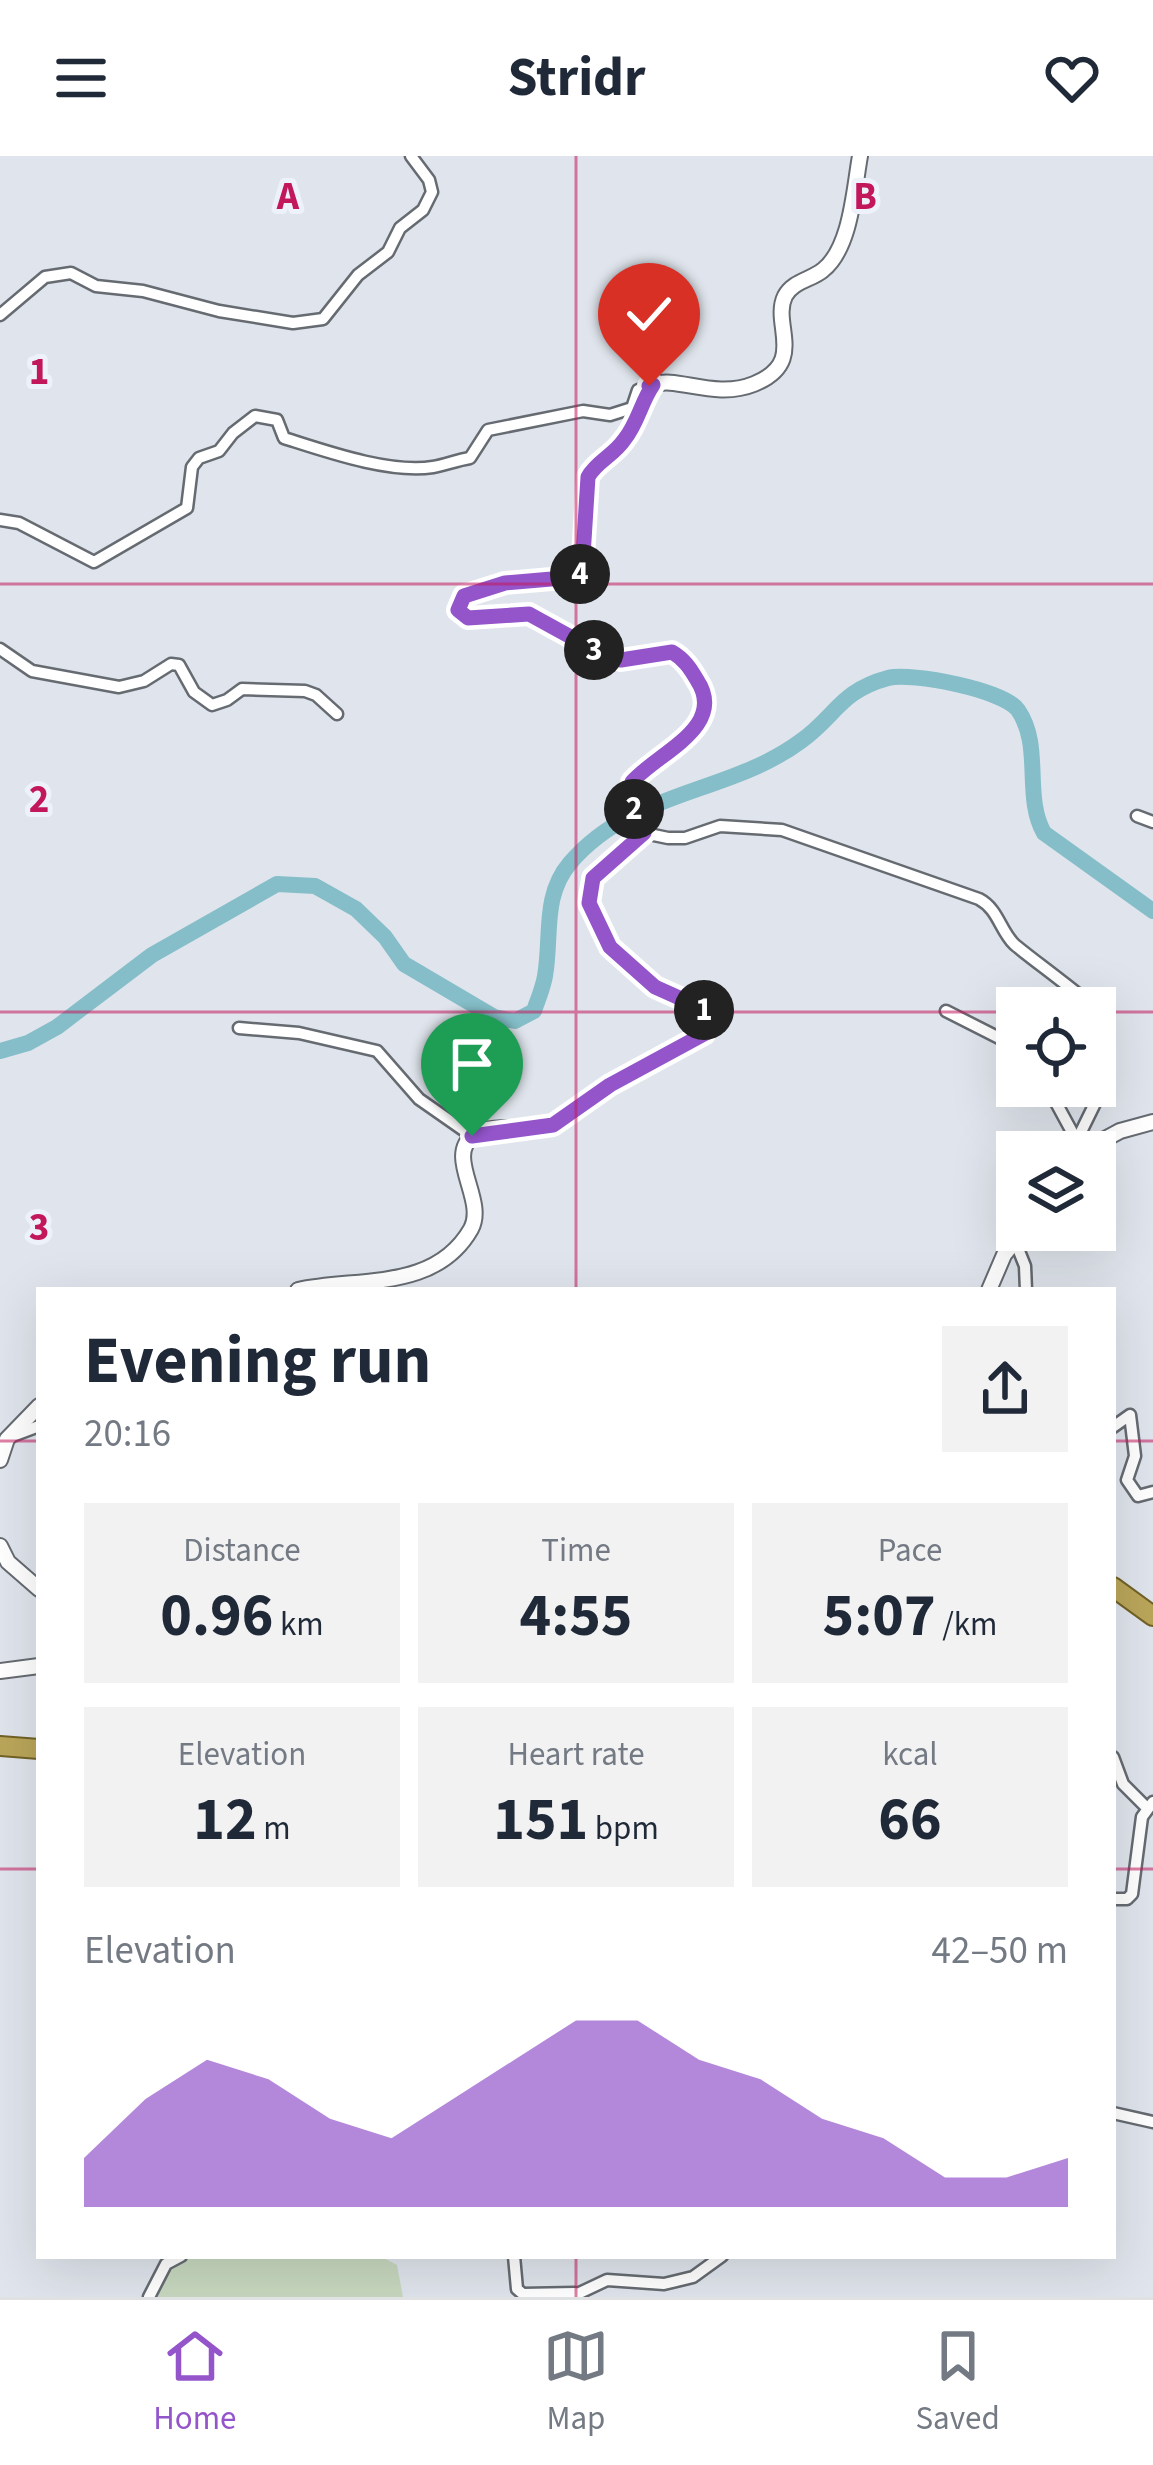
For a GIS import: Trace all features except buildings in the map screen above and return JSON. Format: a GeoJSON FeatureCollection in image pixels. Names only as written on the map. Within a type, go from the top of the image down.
{"type":"FeatureCollection","features":[{"type":"Feature","properties":{"kind":"highway"},"geometry":{"type":"LineString","coordinates":[[1116,1589],[1153,1616]]}},
{"type":"Feature","properties":{"kind":"highway"},"geometry":{"type":"LineString","coordinates":[[0,1745],[36,1749]]}},
{"type":"Feature","properties":{"kind":"street"},"geometry":{"type":"LineString","coordinates":[[0,316],[45,277],[71,273],[96,286],[143,291],[237,314],[293,323],[323,319],[358,275],[388,251],[400,228],[423,210],[432,192],[430,180],[411,156]]}},
{"type":"Feature","properties":{"kind":"street"},"geometry":{"type":"LineString","coordinates":[[0,520],[19,524],[94,562],[187,508],[192,467],[199,458],[219,452],[233,433],[256,416],[277,420],[284,438],[309,446],[358,460],[432,467],[470,458],[488,430],[583,411],[610,415],[632,408],[638,390],[662,381],[704,391],[748,386],[773,373],[785,346],[782,302],[794,286],[824,269],[837,255],[860,156]]}},
{"type":"Feature","properties":{"kind":"street"},"geometry":{"type":"LineString","coordinates":[[640,828],[631,793],[635,777],[685,738],[704,714],[706,697],[685,661],[672,652],[621,660],[529,614],[468,618],[461,615],[459,602],[464,596],[505,583],[575,577],[582,572],[588,477],[627,438],[653,385]]}},
{"type":"Feature","properties":{"kind":"street"},"geometry":{"type":"LineString","coordinates":[[0,650],[32,670],[119,687],[144,681],[171,664],[179,665],[194,692],[212,705],[242,689],[305,691],[337,714]]}},
{"type":"Feature","properties":{"kind":"street"},"geometry":{"type":"LineString","coordinates":[[1137,816],[1153,822]]}},
{"type":"Feature","properties":{"kind":"street"},"geometry":{"type":"LineString","coordinates":[[640,828],[668,838],[685,838],[720,826],[782,830],[979,899],[988,904],[1010,940],[1065,987]]}},
{"type":"Feature","properties":{"kind":"street"},"geometry":{"type":"LineString","coordinates":[[239,1028],[299,1034],[377,1051],[419,1099],[472,1136],[553,1125],[610,1085],[704,1034],[704,1009],[655,987],[610,947],[589,903],[593,878],[640,828]]}},
{"type":"Feature","properties":{"kind":"street"},"geometry":{"type":"LineString","coordinates":[[946,1011],[996,1036]]}},
{"type":"Feature","properties":{"kind":"street"},"geometry":{"type":"LineString","coordinates":[[1116,1133],[1153,1122]]}},
{"type":"Feature","properties":{"kind":"street"},"geometry":{"type":"LineString","coordinates":[[336,1287],[428,1269],[443,1261],[472,1226],[477,1211],[463,1165],[463,1149],[472,1136]]}},
{"type":"Feature","properties":{"kind":"street"},"geometry":{"type":"LineString","coordinates":[[990,1287],[1007,1251]]}},
{"type":"Feature","properties":{"kind":"street"},"geometry":{"type":"LineString","coordinates":[[1019,1251],[1026,1287]]}},
{"type":"Feature","properties":{"kind":"street"},"geometry":{"type":"LineString","coordinates":[[0,1460],[7,1439],[36,1409]]}},
{"type":"Feature","properties":{"kind":"street"},"geometry":{"type":"LineString","coordinates":[[1116,1425],[1130,1415],[1136,1456],[1127,1480],[1138,1496],[1153,1492]]}},
{"type":"Feature","properties":{"kind":"street"},"geometry":{"type":"LineString","coordinates":[[7,1439],[36,1427]]}},
{"type":"Feature","properties":{"kind":"street"},"geometry":{"type":"LineString","coordinates":[[0,1546],[8,1562],[36,1586]]}},
{"type":"Feature","properties":{"kind":"street"},"geometry":{"type":"LineString","coordinates":[[0,1671],[36,1666]]}},
{"type":"Feature","properties":{"kind":"street"},"geometry":{"type":"LineString","coordinates":[[1116,1764],[1124,1784],[1150,1805],[1139,1827],[1132,1894],[1116,1899]]}},
{"type":"Feature","properties":{"kind":"street"},"geometry":{"type":"LineString","coordinates":[[1116,2114],[1153,2122]]}},
{"type":"Feature","properties":{"kind":"street"},"geometry":{"type":"LineString","coordinates":[[149,2297],[166,2264],[175,2259]]}},
{"type":"Feature","properties":{"kind":"street"},"geometry":{"type":"LineString","coordinates":[[514,2259],[517,2289],[523,2294],[575,2295],[607,2281],[664,2284],[692,2277],[718,2259]]}},
{"type":"Feature","properties":{"kind":"green space"},"geometry":{"type":"Polygon","coordinates":[[[178,2259],[386,2259],[397,2265],[403,2297],[149,2297],[178,2259]]]}},
{"type":"Feature","properties":{"kind":"waterway"},"geometry":{"type":"LineString","coordinates":[[0,1051],[57,1027],[152,955],[277,884],[315,886],[356,909],[404,964],[494,1017],[515,1021],[534,1011],[542,989],[555,889],[570,863],[595,839],[652,806],[773,758],[813,732],[859,690],[888,678],[957,684],[995,696],[1018,710],[1030,739],[1035,803],[1044,833],[1153,911]]}},
{"type":"Feature","properties":{"kind":"route"},"geometry":{"type":"LineString","coordinates":[[472,1136],[553,1125],[610,1085],[704,1034],[704,1009],[655,987],[610,947],[589,903],[593,878],[644,833],[637,824],[632,782],[700,722],[707,704],[703,688],[685,661],[672,652],[621,660],[529,614],[468,618],[458,610],[464,596],[505,583],[575,577],[582,572],[588,477],[627,438],[653,385],[649,386]]}}]}
